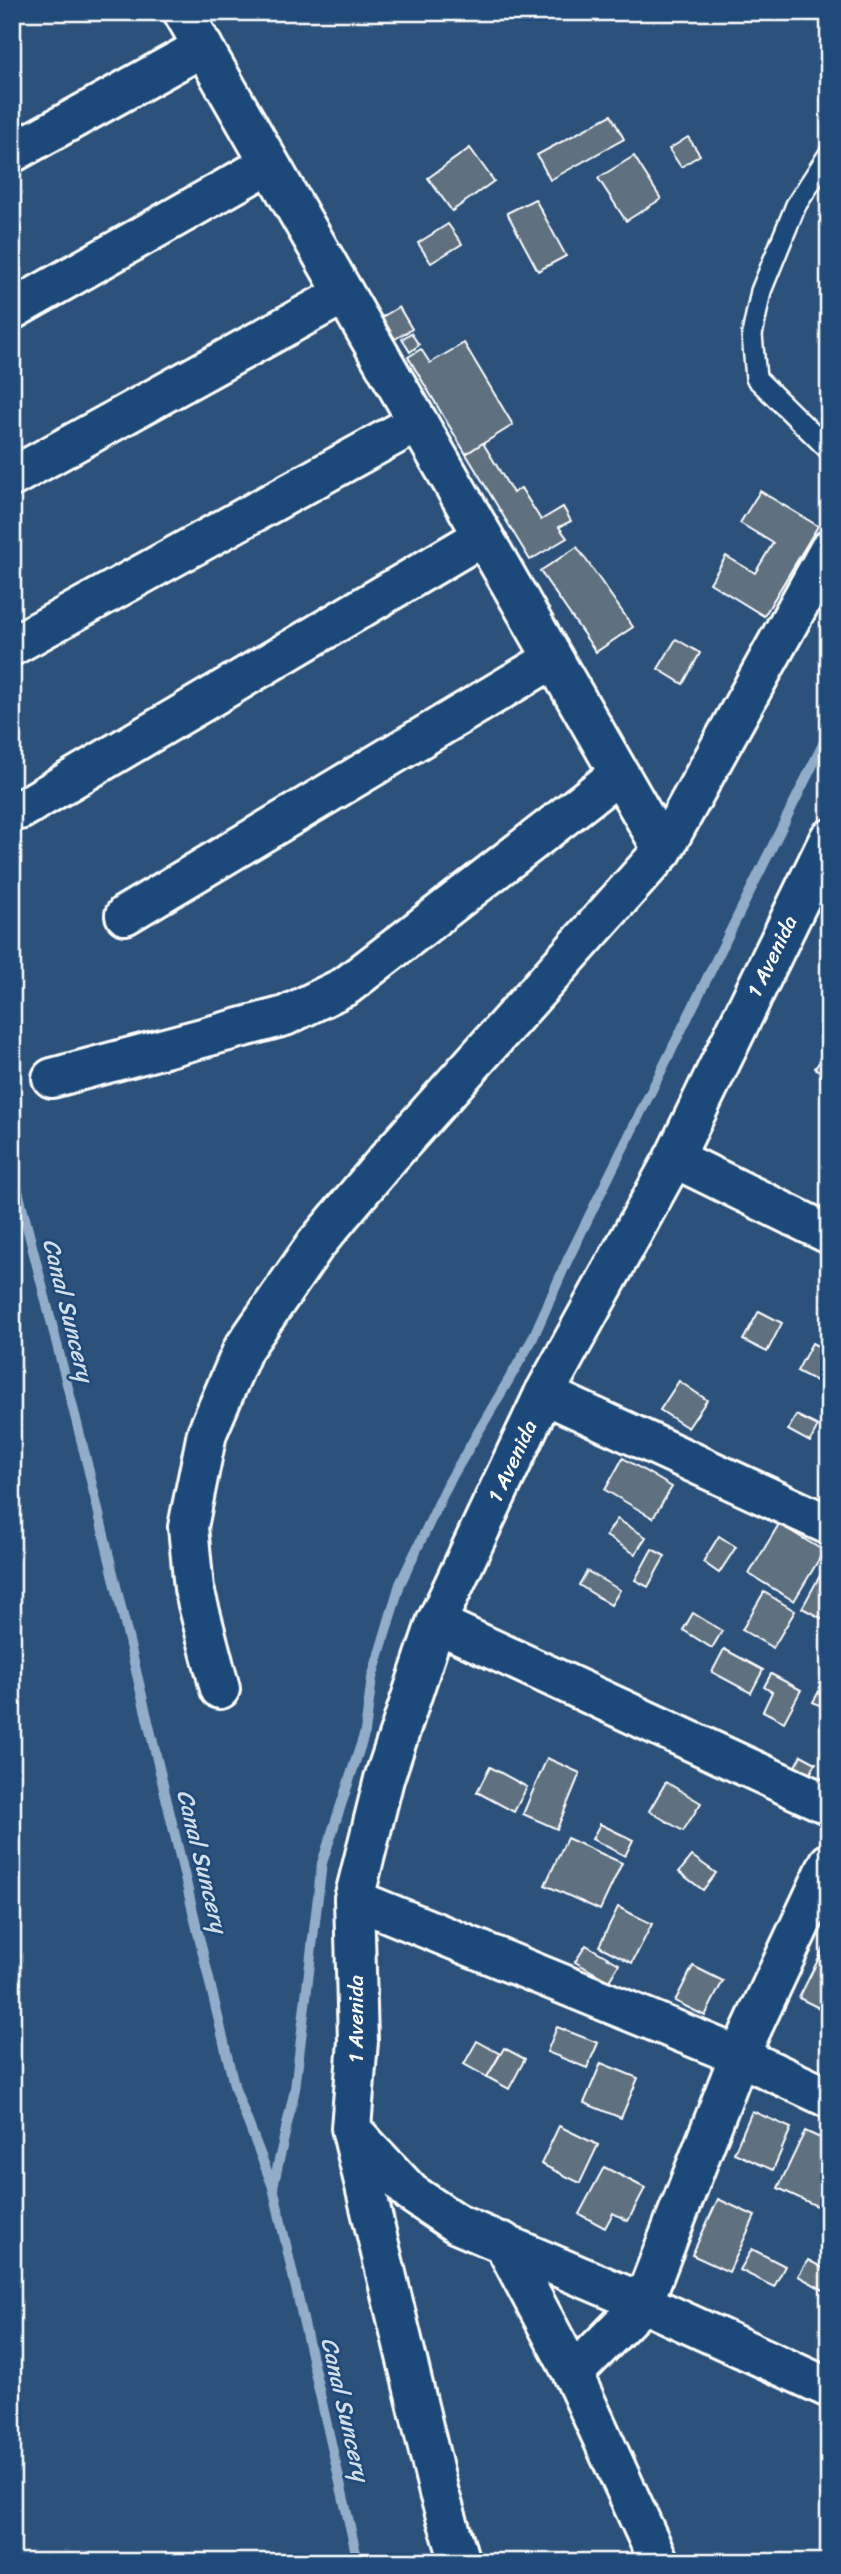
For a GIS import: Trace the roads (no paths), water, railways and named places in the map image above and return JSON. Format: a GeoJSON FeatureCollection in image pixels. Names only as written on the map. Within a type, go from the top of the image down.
{"type":"FeatureCollection","features":[{"type":"Feature","properties":{"kind":"street"},"geometry":{"type":"LineString","coordinates":[[183,12],[663,850]]}},
{"type":"Feature","properties":{"kind":"street"},"geometry":{"type":"LineString","coordinates":[[12,153],[203,47]]}},
{"type":"Feature","properties":{"kind":"street"},"geometry":{"type":"LineString","coordinates":[[12,310],[269,164]]}},
{"type":"Feature","properties":{"kind":"street"},"geometry":{"type":"LineString","coordinates":[[12,477],[344,294]]}},
{"type":"Feature","properties":{"kind":"street"},"geometry":{"type":"LineString","coordinates":[[12,646],[418,422]]}},
{"type":"Feature","properties":{"kind":"street"},"geometry":{"type":"LineString","coordinates":[[20,810],[483,536]]}},
{"type":"Feature","properties":{"kind":"street"},"geometry":{"type":"LineString","coordinates":[[220,1689],[194,1589],[188,1527],[207,1433],[243,1349],[316,1244],[390,1156],[663,850],[829,550]]}},
{"type":"Feature","properties":{"kind":"street"},"geometry":{"type":"LineString","coordinates":[[125,915],[553,659]]}},
{"type":"Feature","properties":{"kind":"street"},"geometry":{"type":"LineString","coordinates":[[52,1078],[285,1016],[346,986],[619,774]]}},
{"type":"Feature","properties":{"kind":"street","name":"1 Avenida"},"geometry":{"type":"LineString","coordinates":[[460,2562],[439,2493],[351,2128],[358,2041],[354,1899],[384,1779],[436,1623],[544,1394],[674,1158],[829,839]]}},
{"type":"Feature","properties":{"kind":"street"},"geometry":{"type":"LineString","coordinates":[[674,1158],[829,1234]]}},
{"type":"Feature","properties":{"kind":"street"},"geometry":{"type":"LineString","coordinates":[[544,1394],[829,1525]]}},
{"type":"Feature","properties":{"kind":"street"},"geometry":{"type":"LineString","coordinates":[[436,1623],[829,1805]]}},
{"type":"Feature","properties":{"kind":"street"},"geometry":{"type":"LineString","coordinates":[[573,2374],[643,2303],[739,2056],[829,1863]]}},
{"type":"Feature","properties":{"kind":"street"},"geometry":{"type":"LineString","coordinates":[[354,1899],[739,2056],[829,2098]]}},
{"type":"Feature","properties":{"kind":"street"},"geometry":{"type":"LineString","coordinates":[[351,2128],[411,2193],[457,2224],[643,2303],[829,2388]]}},
{"type":"Feature","properties":{"kind":"street"},"geometry":{"type":"LineString","coordinates":[[503,2242],[573,2374],[661,2559]]}},
{"type":"Feature","properties":{"kind":"lane"},"geometry":{"type":"LineString","coordinates":[[829,155],[796,205],[761,291],[752,335],[756,378],[829,450]]}},
{"type":"Feature","properties":{"kind":"waterway"},"geometry":{"type":"LineString","coordinates":[[273,2187],[295,2089],[322,1863],[365,1732],[372,1678],[400,1584],[449,1482],[532,1340],[568,1259],[829,732]]}},
{"type":"Feature","properties":{"kind":"waterway","name":"Canal Suncery"},"geometry":{"type":"LineString","coordinates":[[12,1167],[85,1455],[235,2089],[273,2187],[358,2562]]}}]}
